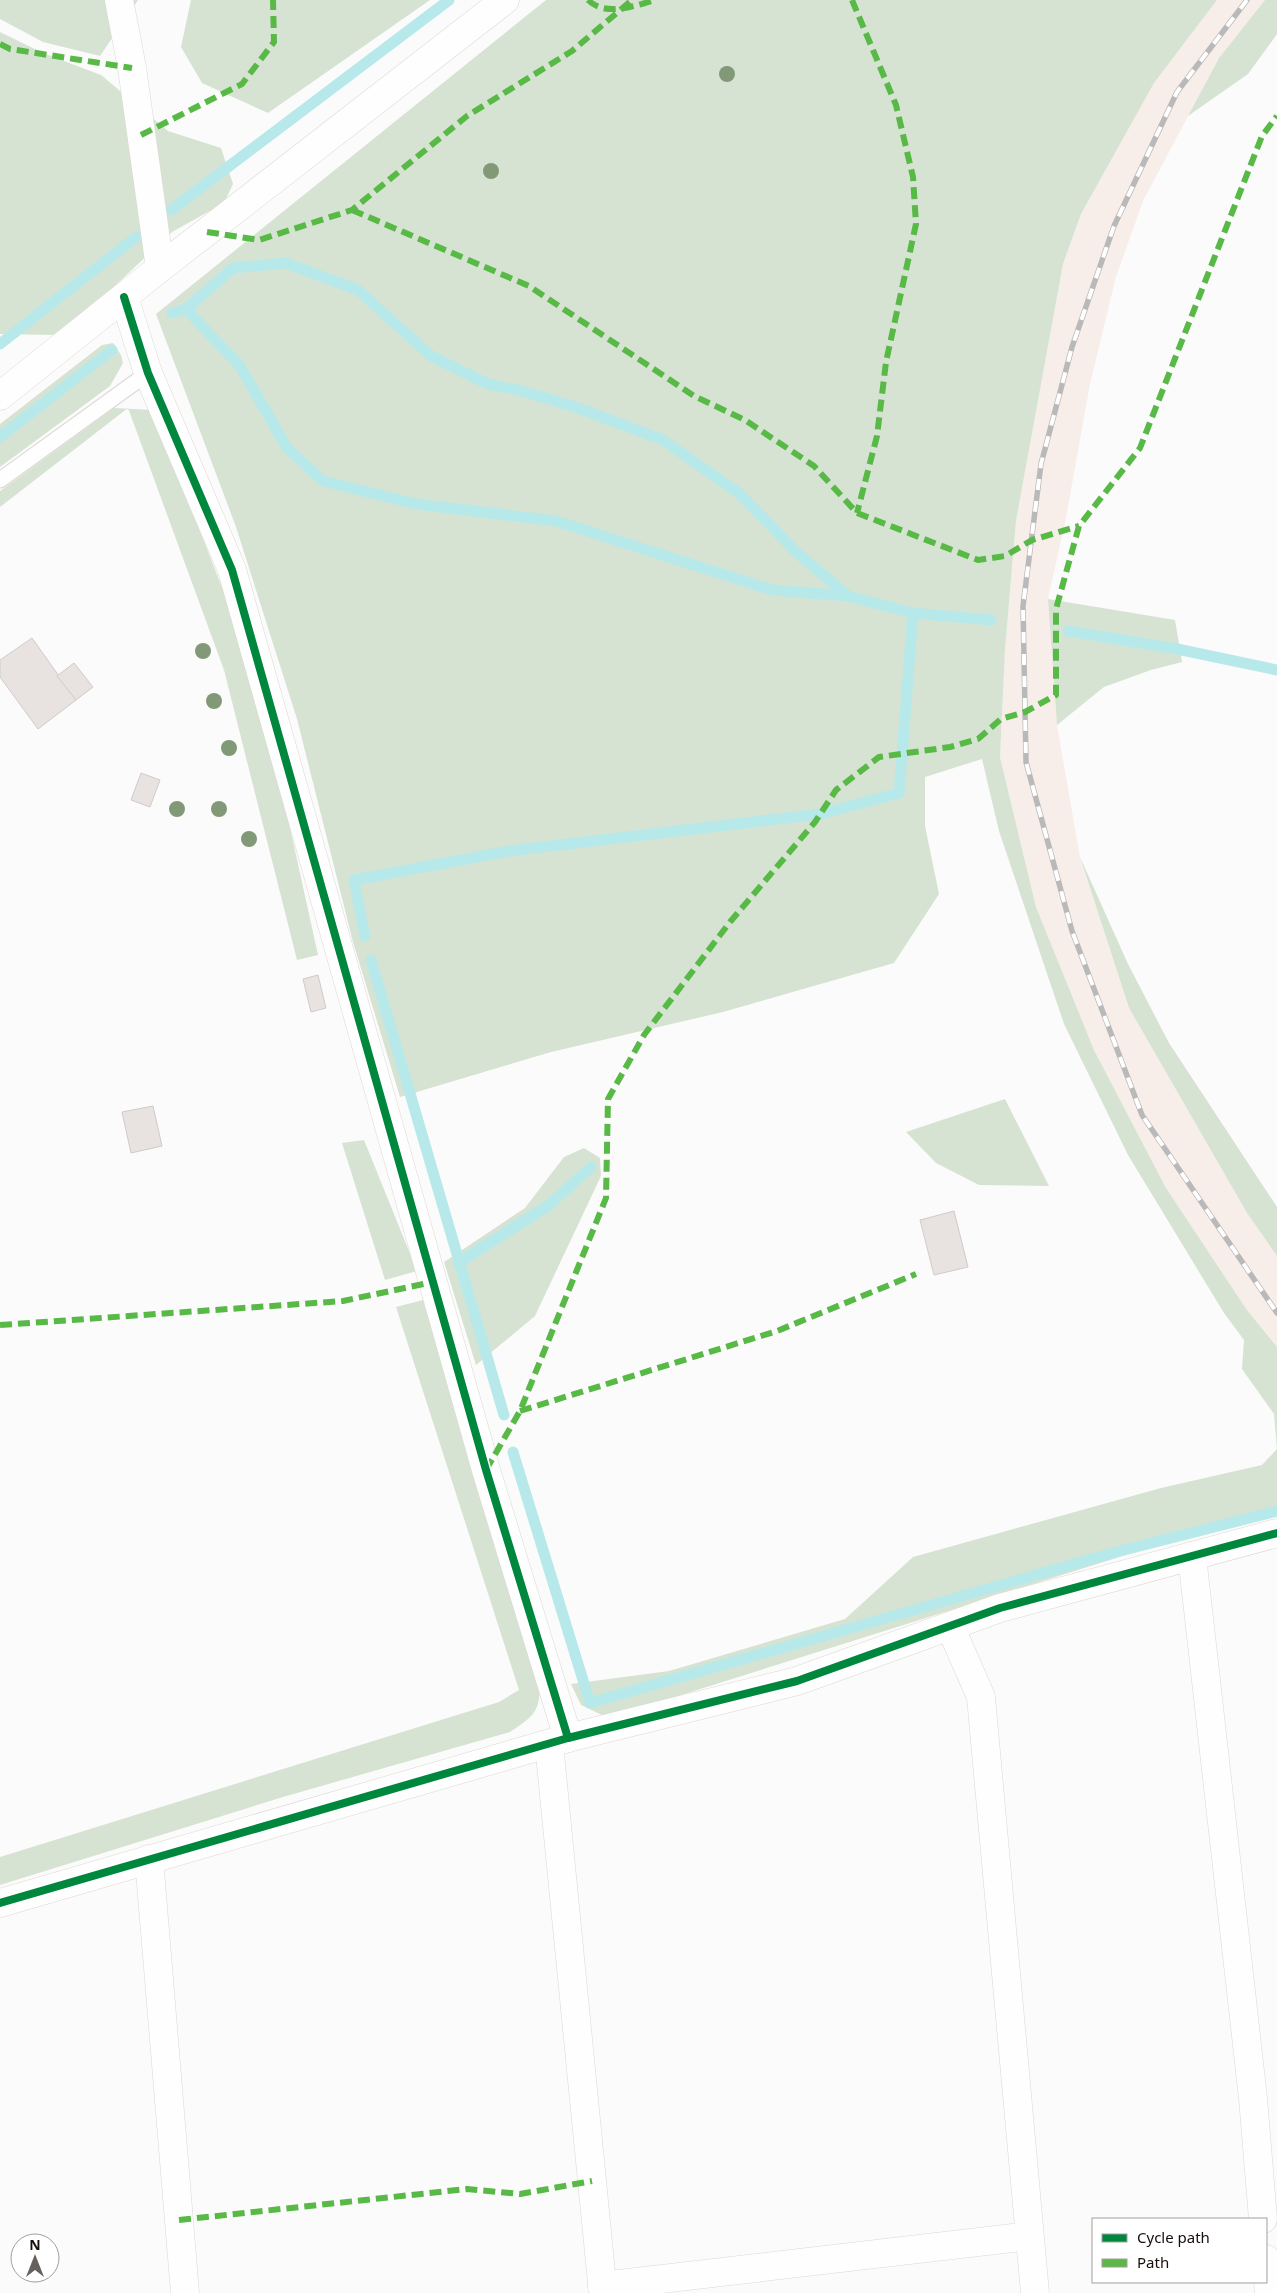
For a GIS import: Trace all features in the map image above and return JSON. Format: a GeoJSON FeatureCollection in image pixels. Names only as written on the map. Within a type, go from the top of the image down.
{"type":"FeatureCollection","features":[{"type":"Feature","properties":{"kind":"street"},"geometry":{"type":"LineString","coordinates":[[119,0],[132,68],[160,268]]}},
{"type":"Feature","properties":{"kind":"street"},"geometry":{"type":"LineString","coordinates":[[0,396],[160,268],[506,0]]}},
{"type":"Feature","properties":{"kind":"street"},"geometry":{"type":"LineString","coordinates":[[124,297],[148,373],[232,570],[486,1470],[558,1741],[603,2290],[1029,2236]]}},
{"type":"Feature","properties":{"kind":"street"},"geometry":{"type":"LineString","coordinates":[[0,1903],[558,1741],[797,1681],[1000,1608],[1277,1533]]}},
{"type":"Feature","properties":{"kind":"street"},"geometry":{"type":"LineString","coordinates":[[1192,1556],[1253,2098],[1262,2218]]}},
{"type":"Feature","properties":{"kind":"street"},"geometry":{"type":"LineString","coordinates":[[950,1626],[981,1697],[1034,2293]]}},
{"type":"Feature","properties":{"kind":"street"},"geometry":{"type":"LineString","coordinates":[[149,1859],[185,2293]]}},
{"type":"Feature","properties":{"kind":"street"},"geometry":{"type":"LineString","coordinates":[[1267,2276],[1268,2293]]}},
{"type":"Feature","properties":{"kind":"lane"},"geometry":{"type":"LineString","coordinates":[[0,480],[148,373]]}},
{"type":"Feature","properties":{"kind":"shaded area"},"geometry":{"type":"Polygon","coordinates":[[[1217,0],[1265,0],[1219,58],[1143,201],[1116,277],[1090,384],[1066,518],[1048,599],[1057,725],[1080,857],[1129,1008],[1247,1213],[1277,1256],[1277,1347],[1247,1310],[1166,1188],[1094,1050],[1036,907],[1000,757],[1005,650],[1016,521],[1063,264],[1081,214],[1154,83],[1217,0]]]}},
{"type":"Feature","properties":{"kind":"green space"},"geometry":{"type":"Polygon","coordinates":[[[0,0],[138,0],[100,56],[43,42],[0,19],[0,0]]]}},
{"type":"Feature","properties":{"kind":"green space"},"geometry":{"type":"Polygon","coordinates":[[[191,0],[430,0],[268,113],[202,83],[181,47],[191,0]]]}},
{"type":"Feature","properties":{"kind":"green space"},"geometry":{"type":"Polygon","coordinates":[[[546,0],[1217,0],[1154,83],[1081,214],[1063,264],[1016,521],[1005,650],[1000,757],[1036,907],[1094,1050],[1166,1188],[1247,1310],[1277,1347],[1277,1449],[1274,1414],[1242,1369],[1244,1340],[1224,1313],[1128,1155],[1064,1024],[999,831],[982,759],[925,777],[925,826],[939,894],[894,963],[723,1012],[551,1052],[400,1097],[353,942],[297,719],[236,527],[156,314],[546,0]]]}},
{"type":"Feature","properties":{"kind":"green space"},"geometry":{"type":"Polygon","coordinates":[[[1265,0],[1277,0],[1277,34],[1248,74],[1188,116],[1219,58],[1265,0]]]}},
{"type":"Feature","properties":{"kind":"green space"},"geometry":{"type":"Polygon","coordinates":[[[0,32],[43,53],[101,75],[168,131],[221,148],[233,184],[224,203],[172,232],[101,299],[53,335],[0,334],[0,32]]]}},
{"type":"Feature","properties":{"kind":"green space"},"geometry":{"type":"Polygon","coordinates":[[[113,343],[121,355],[123,363],[110,386],[0,467],[0,424],[102,345],[113,343]]]}},
{"type":"Feature","properties":{"kind":"green space"},"geometry":{"type":"Polygon","coordinates":[[[114,408],[127,409],[0,507],[0,491],[114,408]]]}},
{"type":"Feature","properties":{"kind":"green space"},"geometry":{"type":"Polygon","coordinates":[[[128,409],[153,410],[228,603],[276,764],[318,955],[297,960],[224,670],[128,409]]]}},
{"type":"Feature","properties":{"kind":"green space"},"geometry":{"type":"Polygon","coordinates":[[[1048,599],[1175,620],[1182,662],[1151,670],[1104,687],[1057,725],[1048,599]]]}},
{"type":"Feature","properties":{"kind":"green space"},"geometry":{"type":"Polygon","coordinates":[[[1080,857],[1128,964],[1169,1043],[1277,1207],[1277,1256],[1247,1213],[1129,1008],[1080,857]]]}},
{"type":"Feature","properties":{"kind":"green space"},"geometry":{"type":"Polygon","coordinates":[[[1005,1099],[1049,1186],[979,1185],[936,1163],[906,1132],[1005,1099]]]}},
{"type":"Feature","properties":{"kind":"green space"},"geometry":{"type":"Polygon","coordinates":[[[364,1140],[417,1271],[385,1280],[342,1143],[364,1140]]]}},
{"type":"Feature","properties":{"kind":"green space"},"geometry":{"type":"Polygon","coordinates":[[[584,1148],[600,1158],[601,1176],[535,1316],[476,1365],[444,1262],[525,1208],[564,1157],[584,1148]]]}},
{"type":"Feature","properties":{"kind":"green space"},"geometry":{"type":"Polygon","coordinates":[[[423,1300],[540,1681],[539,1700],[534,1712],[510,1732],[283,1797],[0,1885],[0,1857],[499,1702],[519,1690],[396,1307],[423,1300]]]}},
{"type":"Feature","properties":{"kind":"green space"},"geometry":{"type":"Polygon","coordinates":[[[1277,1449],[1277,1514],[1218,1526],[608,1718],[581,1705],[571,1684],[669,1671],[845,1619],[913,1557],[1161,1488],[1262,1465],[1277,1449]]]}},
{"type":"Feature","properties":{"kind":"building"},"geometry":{"type":"Polygon","coordinates":[[[32,638],[76,700],[38,729],[0,677],[0,660],[32,638]]]}},
{"type":"Feature","properties":{"kind":"building"},"geometry":{"type":"Polygon","coordinates":[[[74,663],[93,687],[76,700],[57,676],[74,663]]]}},
{"type":"Feature","properties":{"kind":"building"},"geometry":{"type":"Polygon","coordinates":[[[141,773],[160,780],[150,807],[131,800],[141,773]]]}},
{"type":"Feature","properties":{"kind":"building"},"geometry":{"type":"Polygon","coordinates":[[[318,975],[326,1008],[311,1012],[303,979],[318,975]]]}},
{"type":"Feature","properties":{"kind":"building"},"geometry":{"type":"Polygon","coordinates":[[[153,1106],[162,1146],[131,1153],[122,1112],[153,1106]]]}},
{"type":"Feature","properties":{"kind":"building"},"geometry":{"type":"Polygon","coordinates":[[[954,1211],[968,1267],[934,1275],[920,1220],[954,1211]]]}},
{"type":"Feature","properties":{"kind":"waterway"},"geometry":{"type":"LineString","coordinates":[[171,210],[449,0]]}},
{"type":"Feature","properties":{"kind":"waterway"},"geometry":{"type":"LineString","coordinates":[[0,344],[136,237]]}},
{"type":"Feature","properties":{"kind":"waterway"},"geometry":{"type":"LineString","coordinates":[[172,313],[186,309],[233,268],[286,263],[358,290],[431,356],[488,384],[526,392],[578,408],[663,440],[740,494],[796,552],[848,596],[913,613]]}},
{"type":"Feature","properties":{"kind":"waterway"},"geometry":{"type":"LineString","coordinates":[[186,309],[240,366],[287,448],[323,481],[416,504],[556,521],[772,590],[848,596]]}},
{"type":"Feature","properties":{"kind":"waterway"},"geometry":{"type":"LineString","coordinates":[[0,437],[112,350]]}},
{"type":"Feature","properties":{"kind":"waterway"},"geometry":{"type":"LineString","coordinates":[[365,936],[354,880],[509,851],[820,814],[899,793],[913,613],[991,620]]}},
{"type":"Feature","properties":{"kind":"waterway"},"geometry":{"type":"LineString","coordinates":[[1068,631],[1177,649],[1277,670]]}},
{"type":"Feature","properties":{"kind":"waterway"},"geometry":{"type":"LineString","coordinates":[[371,960],[504,1415]]}},
{"type":"Feature","properties":{"kind":"waterway"},"geometry":{"type":"LineString","coordinates":[[458,1263],[549,1205],[591,1167]]}},
{"type":"Feature","properties":{"kind":"waterway"},"geometry":{"type":"LineString","coordinates":[[513,1452],[590,1703],[1116,1552],[1277,1511]]}},
{"type":"Feature","properties":{"kind":"railway"},"geometry":{"type":"LineString","coordinates":[[1247,0],[1177,92],[1114,226],[1072,347],[1041,464],[1023,606],[1026,762],[1072,931],[1142,1115],[1277,1313]]}},
{"type":"Feature","properties":{"kind":"marked path"},"geometry":{"type":"LineString","coordinates":[[141,135],[242,84],[274,42],[273,0]]}},
{"type":"Feature","properties":{"kind":"marked path"},"geometry":{"type":"LineString","coordinates":[[588,0],[595,5],[611,9],[620,9],[655,0]]}},
{"type":"Feature","properties":{"kind":"marked path"},"geometry":{"type":"LineString","coordinates":[[207,232],[259,240],[352,210],[467,116],[572,51],[632,0]]}},
{"type":"Feature","properties":{"kind":"marked path"},"geometry":{"type":"LineString","coordinates":[[852,0],[896,105],[913,177],[916,224],[886,362],[877,436],[857,513]]}},
{"type":"Feature","properties":{"kind":"marked path"},"geometry":{"type":"LineString","coordinates":[[0,44],[10,49],[132,68]]}},
{"type":"Feature","properties":{"kind":"marked path"},"geometry":{"type":"LineString","coordinates":[[486,1470],[520,1411],[606,1198],[608,1099],[644,1035],[730,922],[815,822],[836,790],[879,757],[950,747],[978,739],[1001,719],[1025,712],[1056,695],[1056,609],[1079,526],[1140,448],[1262,136],[1277,116]]}},
{"type":"Feature","properties":{"kind":"marked path"},"geometry":{"type":"LineString","coordinates":[[352,210],[529,286],[694,396],[745,420],[814,466],[857,513],[978,560],[1005,556],[1032,540],[1079,526]]}},
{"type":"Feature","properties":{"kind":"marked path"},"geometry":{"type":"LineString","coordinates":[[520,1411],[777,1331],[916,1274]]}},
{"type":"Feature","properties":{"kind":"marked path"},"geometry":{"type":"LineString","coordinates":[[0,1325],[343,1301],[433,1282]]}},
{"type":"Feature","properties":{"kind":"marked path"},"geometry":{"type":"LineString","coordinates":[[179,2220],[467,2189],[520,2194],[592,2181]]}},
{"type":"Feature","properties":{"kind":"cycle path"},"geometry":{"type":"LineString","coordinates":[[124,297],[148,373],[232,570],[486,1470],[568,1738]]}},
{"type":"Feature","properties":{"kind":"cycle path"},"geometry":{"type":"LineString","coordinates":[[0,1903],[568,1738],[797,1681],[1000,1608],[1277,1533]]}}]}
